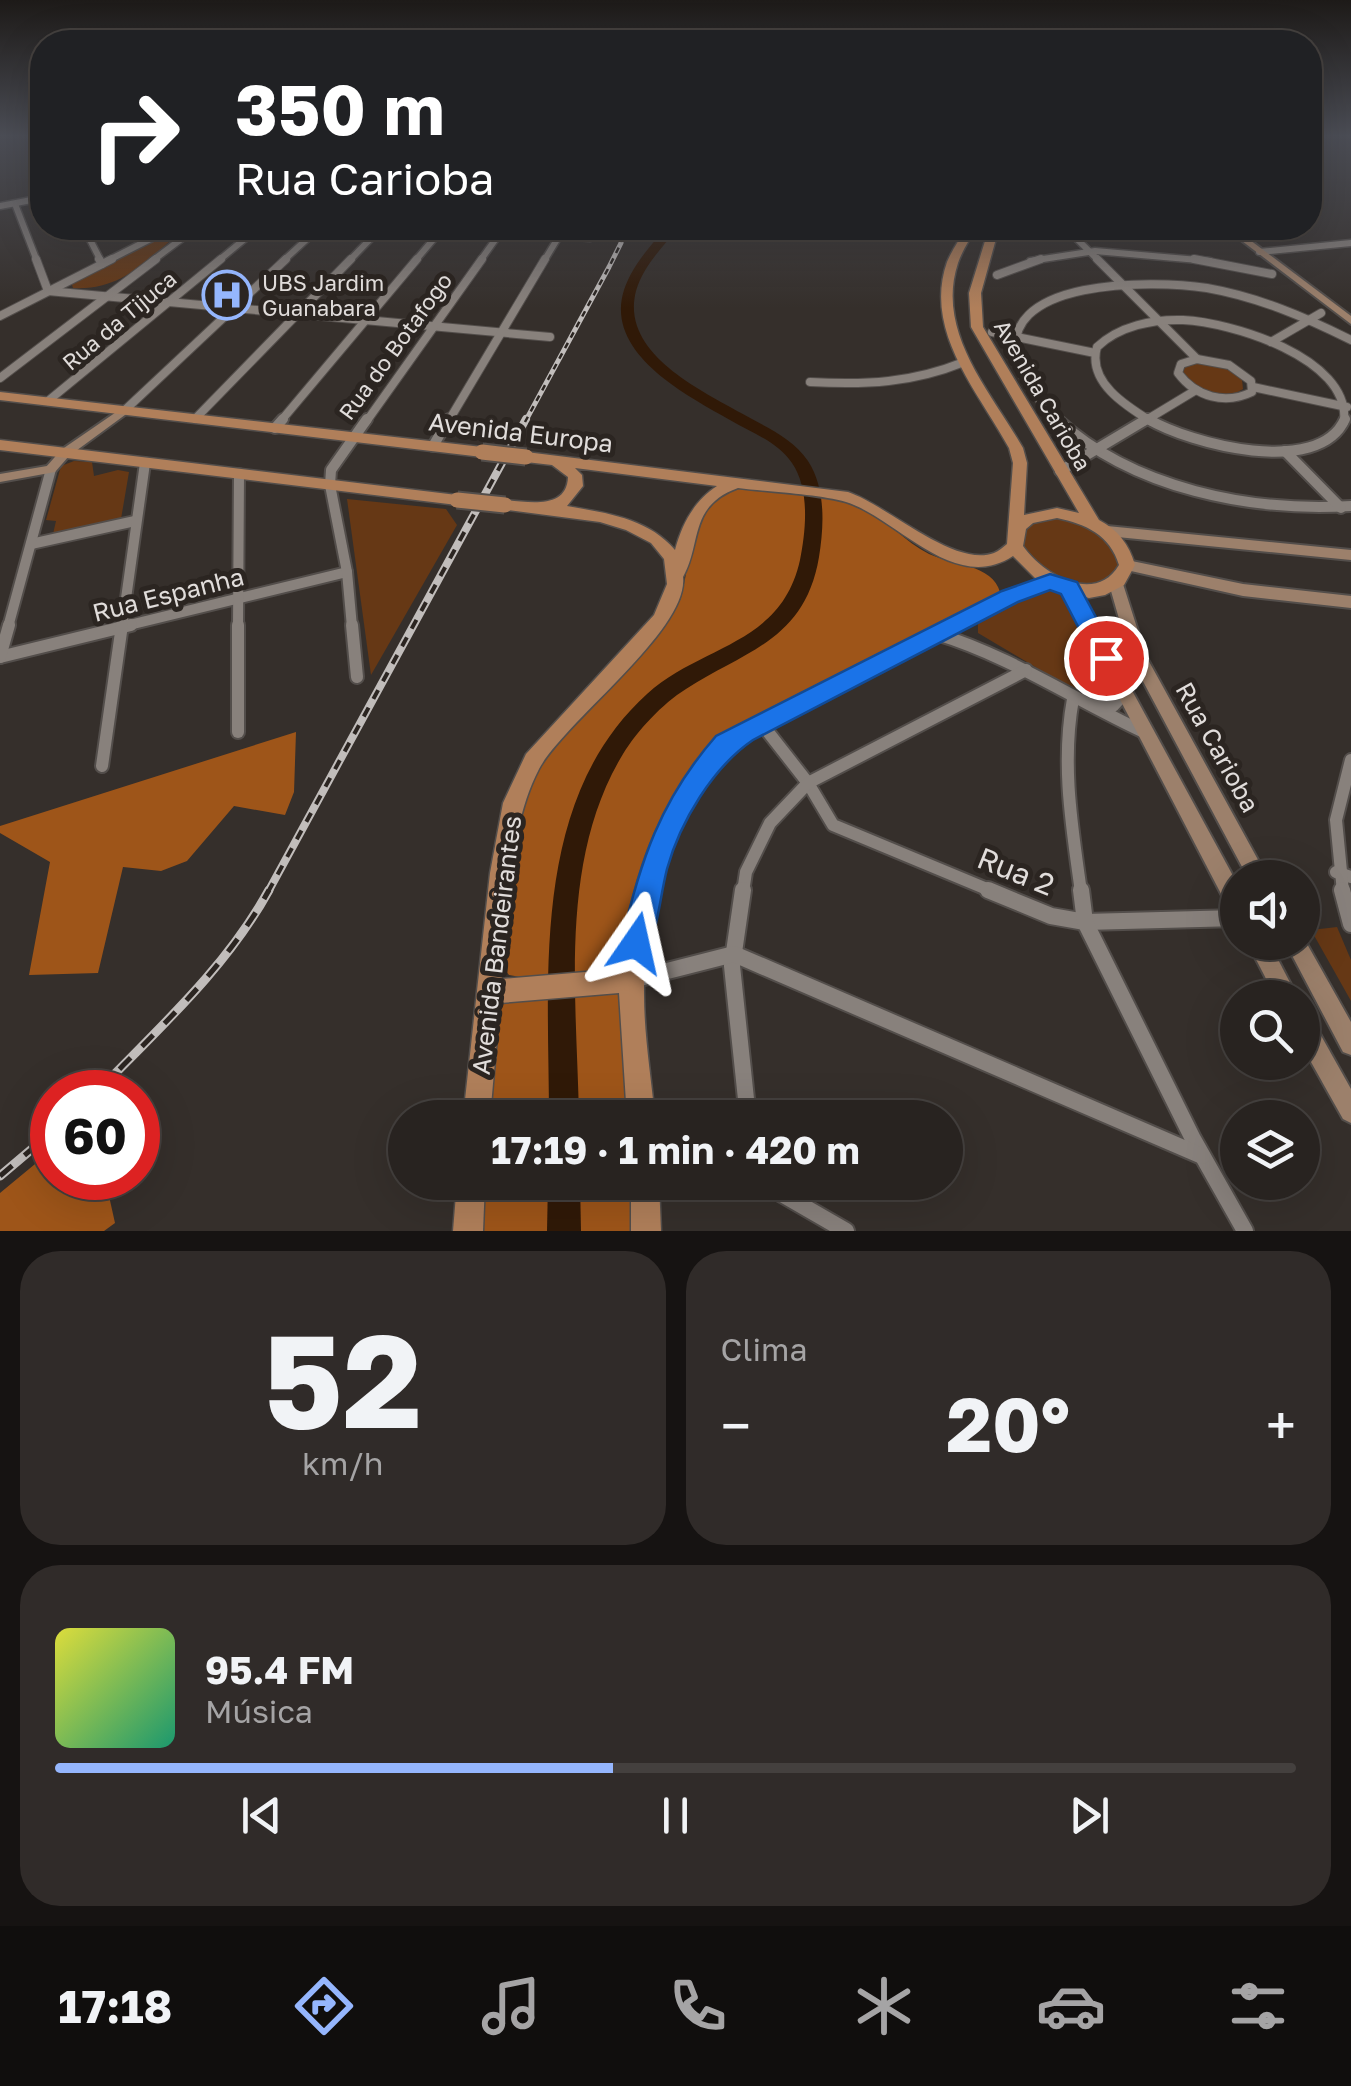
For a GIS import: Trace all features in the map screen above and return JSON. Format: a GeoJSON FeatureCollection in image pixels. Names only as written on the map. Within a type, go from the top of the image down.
{"type":"FeatureCollection","features":[{"type":"Feature","properties":{"kind":"main road","name":"Avenida Carioba"},"geometry":{"type":"LineString","coordinates":[[963,240],[954,255],[947,290],[948,330],[1016,448],[1020,463],[1014,542]]}},
{"type":"Feature","properties":{"kind":"main road","name":"Avenida Carioba"},"geometry":{"type":"LineString","coordinates":[[990,240],[975,293],[977,326],[1060,471],[1099,527]]}},
{"type":"Feature","properties":{"kind":"main road"},"geometry":{"type":"LineString","coordinates":[[1241,240],[1351,313]]}},
{"type":"Feature","properties":{"kind":"main road"},"geometry":{"type":"LineString","coordinates":[[1260,250],[1351,321]]}},
{"type":"Feature","properties":{"kind":"main road","name":"Avenida Europa"},"geometry":{"type":"LineString","coordinates":[[0,396],[821,492],[860,501],[920,540],[966,560],[998,560],[1014,542]]}},
{"type":"Feature","properties":{"kind":"main road"},"geometry":{"type":"LineString","coordinates":[[0,478],[51,469],[65,453],[125,410]]}},
{"type":"Feature","properties":{"kind":"main road"},"geometry":{"type":"LineString","coordinates":[[0,446],[600,518],[631,525],[656,538],[673,557],[678,573]]}},
{"type":"Feature","properties":{"kind":"main road"},"geometry":{"type":"LineString","coordinates":[[524,508],[556,506],[573,492],[575,475],[552,460]]}},
{"type":"Feature","properties":{"kind":"main road","name":"Avenida Bandeirantes"},"geometry":{"type":"LineString","coordinates":[[478,1100],[504,856],[514,803],[533,760],[575,709],[661,619],[675,595],[683,540],[691,522],[717,492],[738,483]]}},
{"type":"Feature","properties":{"kind":"main road"},"geometry":{"type":"LineString","coordinates":[[1099,527],[1125,554],[1127,565],[1116,584],[1103,589],[1060,585],[1027,566],[1014,542],[1028,518],[1057,513],[1099,527],[1351,555]]}},
{"type":"Feature","properties":{"kind":"main road"},"geometry":{"type":"LineString","coordinates":[[1127,565],[1243,590],[1351,602]]}},
{"type":"Feature","properties":{"kind":"main road","name":"Rua Carioba"},"geometry":{"type":"LineString","coordinates":[[1116,584],[1138,657],[1249,860]]}},
{"type":"Feature","properties":{"kind":"main road"},"geometry":{"type":"LineString","coordinates":[[640,1100],[632,980],[644,902],[666,834],[683,801],[725,744],[964,620],[1060,585]]}},
{"type":"Feature","properties":{"kind":"main road"},"geometry":{"type":"LineString","coordinates":[[1060,585],[1126,693],[1220,872]]}},
{"type":"Feature","properties":{"kind":"main road"},"geometry":{"type":"LineString","coordinates":[[1306,960],[1351,1044]]}},
{"type":"Feature","properties":{"kind":"main road"},"geometry":{"type":"LineString","coordinates":[[489,992],[632,980]]}},
{"type":"Feature","properties":{"kind":"main road"},"geometry":{"type":"LineString","coordinates":[[1320,1056],[1351,1111]]}},
{"type":"Feature","properties":{"kind":"main road"},"geometry":{"type":"LineString","coordinates":[[468,1231],[470,1200]]}},
{"type":"Feature","properties":{"kind":"main road"},"geometry":{"type":"LineString","coordinates":[[645,1200],[646,1231]]}},
{"type":"Feature","properties":{"kind":"street"},"geometry":{"type":"LineString","coordinates":[[0,206],[30,201]]}},
{"type":"Feature","properties":{"kind":"street"},"geometry":{"type":"LineString","coordinates":[[15,204],[48,292]]}},
{"type":"Feature","properties":{"kind":"street"},"geometry":{"type":"LineString","coordinates":[[90,240],[102,264]]}},
{"type":"Feature","properties":{"kind":"street"},"geometry":{"type":"LineString","coordinates":[[0,316],[148,240]]}},
{"type":"Feature","properties":{"kind":"street"},"geometry":{"type":"LineString","coordinates":[[0,378],[180,240]]}},
{"type":"Feature","properties":{"kind":"street","name":"Rua da Tijuca"},"geometry":{"type":"LineString","coordinates":[[48,402],[243,240]]}},
{"type":"Feature","properties":{"kind":"street"},"geometry":{"type":"LineString","coordinates":[[125,410],[306,240]]}},
{"type":"Feature","properties":{"kind":"street"},"geometry":{"type":"LineString","coordinates":[[195,419],[370,240]]}},
{"type":"Feature","properties":{"kind":"street"},"geometry":{"type":"LineString","coordinates":[[276,428],[432,240]]}},
{"type":"Feature","properties":{"kind":"street","name":"Rua do Botafogo"},"geometry":{"type":"LineString","coordinates":[[330,484],[330,470],[495,240]]}},
{"type":"Feature","properties":{"kind":"street"},"geometry":{"type":"LineString","coordinates":[[433,446],[557,240]]}},
{"type":"Feature","properties":{"kind":"street"},"geometry":{"type":"LineString","coordinates":[[1078,240],[1196,359],[1238,370],[1253,387],[1348,407]]}},
{"type":"Feature","properties":{"kind":"street"},"geometry":{"type":"LineString","coordinates":[[1260,250],[1349,243],[1351,253]]}},
{"type":"Feature","properties":{"kind":"street"},"geometry":{"type":"LineString","coordinates":[[996,275],[1030,262],[1092,254],[1160,253],[1272,274]]}},
{"type":"Feature","properties":{"kind":"street"},"geometry":{"type":"LineString","coordinates":[[1346,507],[1294,508],[1242,501],[1175,482],[1100,449],[1040,402],[1023,378],[1016,356],[1017,337],[1036,310],[1052,300],[1122,284],[1213,291],[1310,320],[1351,340]]}},
{"type":"Feature","properties":{"kind":"street"},"geometry":{"type":"LineString","coordinates":[[48,292],[550,337]]}},
{"type":"Feature","properties":{"kind":"street"},"geometry":{"type":"LineString","coordinates":[[1271,342],[1321,313]]}},
{"type":"Feature","properties":{"kind":"street"},"geometry":{"type":"LineString","coordinates":[[1156,320],[1212,324],[1271,342],[1320,371],[1348,407],[1339,431],[1326,440],[1286,451],[1216,444],[1149,419],[1106,386],[1098,374],[1095,353],[1108,334],[1156,320]]}},
{"type":"Feature","properties":{"kind":"street"},"geometry":{"type":"LineString","coordinates":[[992,332],[1095,353]]}},
{"type":"Feature","properties":{"kind":"street"},"geometry":{"type":"LineString","coordinates":[[1196,359],[1181,364],[1178,373],[1196,390],[1239,398],[1253,387]]}},
{"type":"Feature","properties":{"kind":"street"},"geometry":{"type":"LineString","coordinates":[[810,382],[869,388],[923,380],[964,362]]}},
{"type":"Feature","properties":{"kind":"street"},"geometry":{"type":"LineString","coordinates":[[1060,471],[1196,390]]}},
{"type":"Feature","properties":{"kind":"street"},"geometry":{"type":"LineString","coordinates":[[1286,451],[1346,507]]}},
{"type":"Feature","properties":{"kind":"street"},"geometry":{"type":"LineString","coordinates":[[102,766],[145,463]]}},
{"type":"Feature","properties":{"kind":"street"},"geometry":{"type":"LineString","coordinates":[[0,657],[51,469]]}},
{"type":"Feature","properties":{"kind":"street"},"geometry":{"type":"LineString","coordinates":[[238,732],[239,474]]}},
{"type":"Feature","properties":{"kind":"street"},"geometry":{"type":"LineString","coordinates":[[330,484],[347,572],[357,677]]}},
{"type":"Feature","properties":{"kind":"street"},"geometry":{"type":"LineString","coordinates":[[31,544],[135,521]]}},
{"type":"Feature","properties":{"kind":"street","name":"Rua Espanha"},"geometry":{"type":"LineString","coordinates":[[0,657],[347,572]]}},
{"type":"Feature","properties":{"kind":"street"},"geometry":{"type":"LineString","coordinates":[[964,620],[968,631],[984,648]]}},
{"type":"Feature","properties":{"kind":"street"},"geometry":{"type":"LineString","coordinates":[[937,634],[984,648],[1073,699],[1149,736]]}},
{"type":"Feature","properties":{"kind":"street"},"geometry":{"type":"LineString","coordinates":[[745,1100],[734,954],[746,872],[770,823],[808,783],[1026,670]]}},
{"type":"Feature","properties":{"kind":"street"},"geometry":{"type":"LineString","coordinates":[[1090,705],[1113,706],[1126,693]]}},
{"type":"Feature","properties":{"kind":"street"},"geometry":{"type":"LineString","coordinates":[[1073,699],[1067,732],[1067,789],[1084,922],[1202,1156],[1245,1231]]}},
{"type":"Feature","properties":{"kind":"street","name":"Rua 2"},"geometry":{"type":"LineString","coordinates":[[761,723],[808,783],[833,825],[1051,916],[1084,922],[1220,918]]}},
{"type":"Feature","properties":{"kind":"street"},"geometry":{"type":"LineString","coordinates":[[1351,760],[1340,782],[1343,875],[1351,924]]}},
{"type":"Feature","properties":{"kind":"street"},"geometry":{"type":"LineString","coordinates":[[632,980],[734,954],[1202,1156]]}},
{"type":"Feature","properties":{"kind":"street"},"geometry":{"type":"LineString","coordinates":[[792,1200],[846,1231]]}},
{"type":"Feature","properties":{"kind":"shaded area"},"geometry":{"type":"Polygon","coordinates":[[[154,240],[171,240],[134,270],[107,284],[73,288],[71,282],[154,240]]]}},
{"type":"Feature","properties":{"kind":"shaded area"},"geometry":{"type":"Polygon","coordinates":[[[1199,362],[1224,367],[1242,380],[1243,389],[1219,395],[1196,385],[1182,374],[1186,365],[1199,362]]]}},
{"type":"Feature","properties":{"kind":"shaded area"},"geometry":{"type":"Polygon","coordinates":[[[74,461],[92,462],[94,476],[118,470],[129,472],[121,519],[53,534],[56,521],[46,520],[61,466],[74,461]]]}},
{"type":"Feature","properties":{"kind":"shaded area"},"geometry":{"type":"Polygon","coordinates":[[[738,488],[819,496],[857,505],[929,554],[989,576],[1000,592],[719,739],[675,797],[619,966],[607,971],[526,978],[509,975],[501,965],[507,887],[514,831],[529,781],[570,724],[667,622],[681,598],[702,517],[723,494],[738,488]]]}},
{"type":"Feature","properties":{"kind":"shaded area"},"geometry":{"type":"Polygon","coordinates":[[[347,499],[446,509],[457,525],[371,675],[347,499]]]}},
{"type":"Feature","properties":{"kind":"shaded area"},"geometry":{"type":"Polygon","coordinates":[[[1062,517],[1104,533],[1123,563],[1113,580],[1085,585],[1063,581],[1022,553],[1021,533],[1036,520],[1062,517]]]}},
{"type":"Feature","properties":{"kind":"shaded area"},"geometry":{"type":"Polygon","coordinates":[[[1043,588],[1054,588],[1068,597],[1115,689],[1109,696],[1098,698],[1074,690],[978,633],[978,620],[1043,588]]]}},
{"type":"Feature","properties":{"kind":"shaded area"},"geometry":{"type":"Polygon","coordinates":[[[296,732],[294,792],[285,815],[234,806],[187,861],[161,871],[123,867],[98,973],[29,975],[50,862],[0,833],[0,826],[296,732]]]}},
{"type":"Feature","properties":{"kind":"shaded area"},"geometry":{"type":"Polygon","coordinates":[[[1337,927],[1351,960],[1351,1001],[1320,946],[1320,929],[1337,927]]]}},
{"type":"Feature","properties":{"kind":"shaded area"},"geometry":{"type":"Polygon","coordinates":[[[613,989],[622,998],[629,1100],[488,1100],[497,1004],[508,997],[613,989]]]}},
{"type":"Feature","properties":{"kind":"shaded area"},"geometry":{"type":"Polygon","coordinates":[[[30,1168],[30,1200],[110,1200],[115,1223],[104,1231],[0,1231],[0,1193],[30,1168]]]}},
{"type":"Feature","properties":{"kind":"shaded area"},"geometry":{"type":"Polygon","coordinates":[[[481,1200],[633,1200],[634,1231],[479,1231],[481,1200]]]}},
{"type":"Feature","properties":{"kind":"building"},"geometry":{"type":"Polygon","coordinates":[[[223,282],[235,283],[228,293],[212,292],[223,282]]]}},
{"type":"Feature","properties":{"kind":"waterway"},"geometry":{"type":"LineString","coordinates":[[564,1100],[566,897],[575,843],[591,792],[616,745],[653,702],[675,684],[746,647],[785,616],[800,593],[811,551],[813,499],[807,475],[796,456],[773,437],[675,379],[635,339],[627,317],[630,291],[644,262],[662,240]]}},
{"type":"Feature","properties":{"kind":"waterway"},"geometry":{"type":"LineString","coordinates":[[564,1200],[564,1231]]}},
{"type":"Feature","properties":{"kind":"railway"},"geometry":{"type":"LineString","coordinates":[[525,422],[621,240]]}},
{"type":"Feature","properties":{"kind":"railway"},"geometry":{"type":"LineString","coordinates":[[268,892],[526,419]]}},
{"type":"Feature","properties":{"kind":"railway"},"geometry":{"type":"LineString","coordinates":[[119,1070],[212,971],[269,890]]}},
{"type":"Feature","properties":{"kind":"railway"},"geometry":{"type":"LineString","coordinates":[[0,1176],[30,1151]]}},
{"type":"Feature","properties":{"kind":"place","name":"UBS Jardim Guanabara"},"geometry":{"type":"Point","coordinates":[227,295]}},
{"type":"Feature","properties":{"kind":"route"},"geometry":{"type":"LineString","coordinates":[[636,943],[653,867],[666,834],[705,768],[725,744],[744,732],[1010,596],[1050,582],[1069,588],[1106,658]]}}]}
